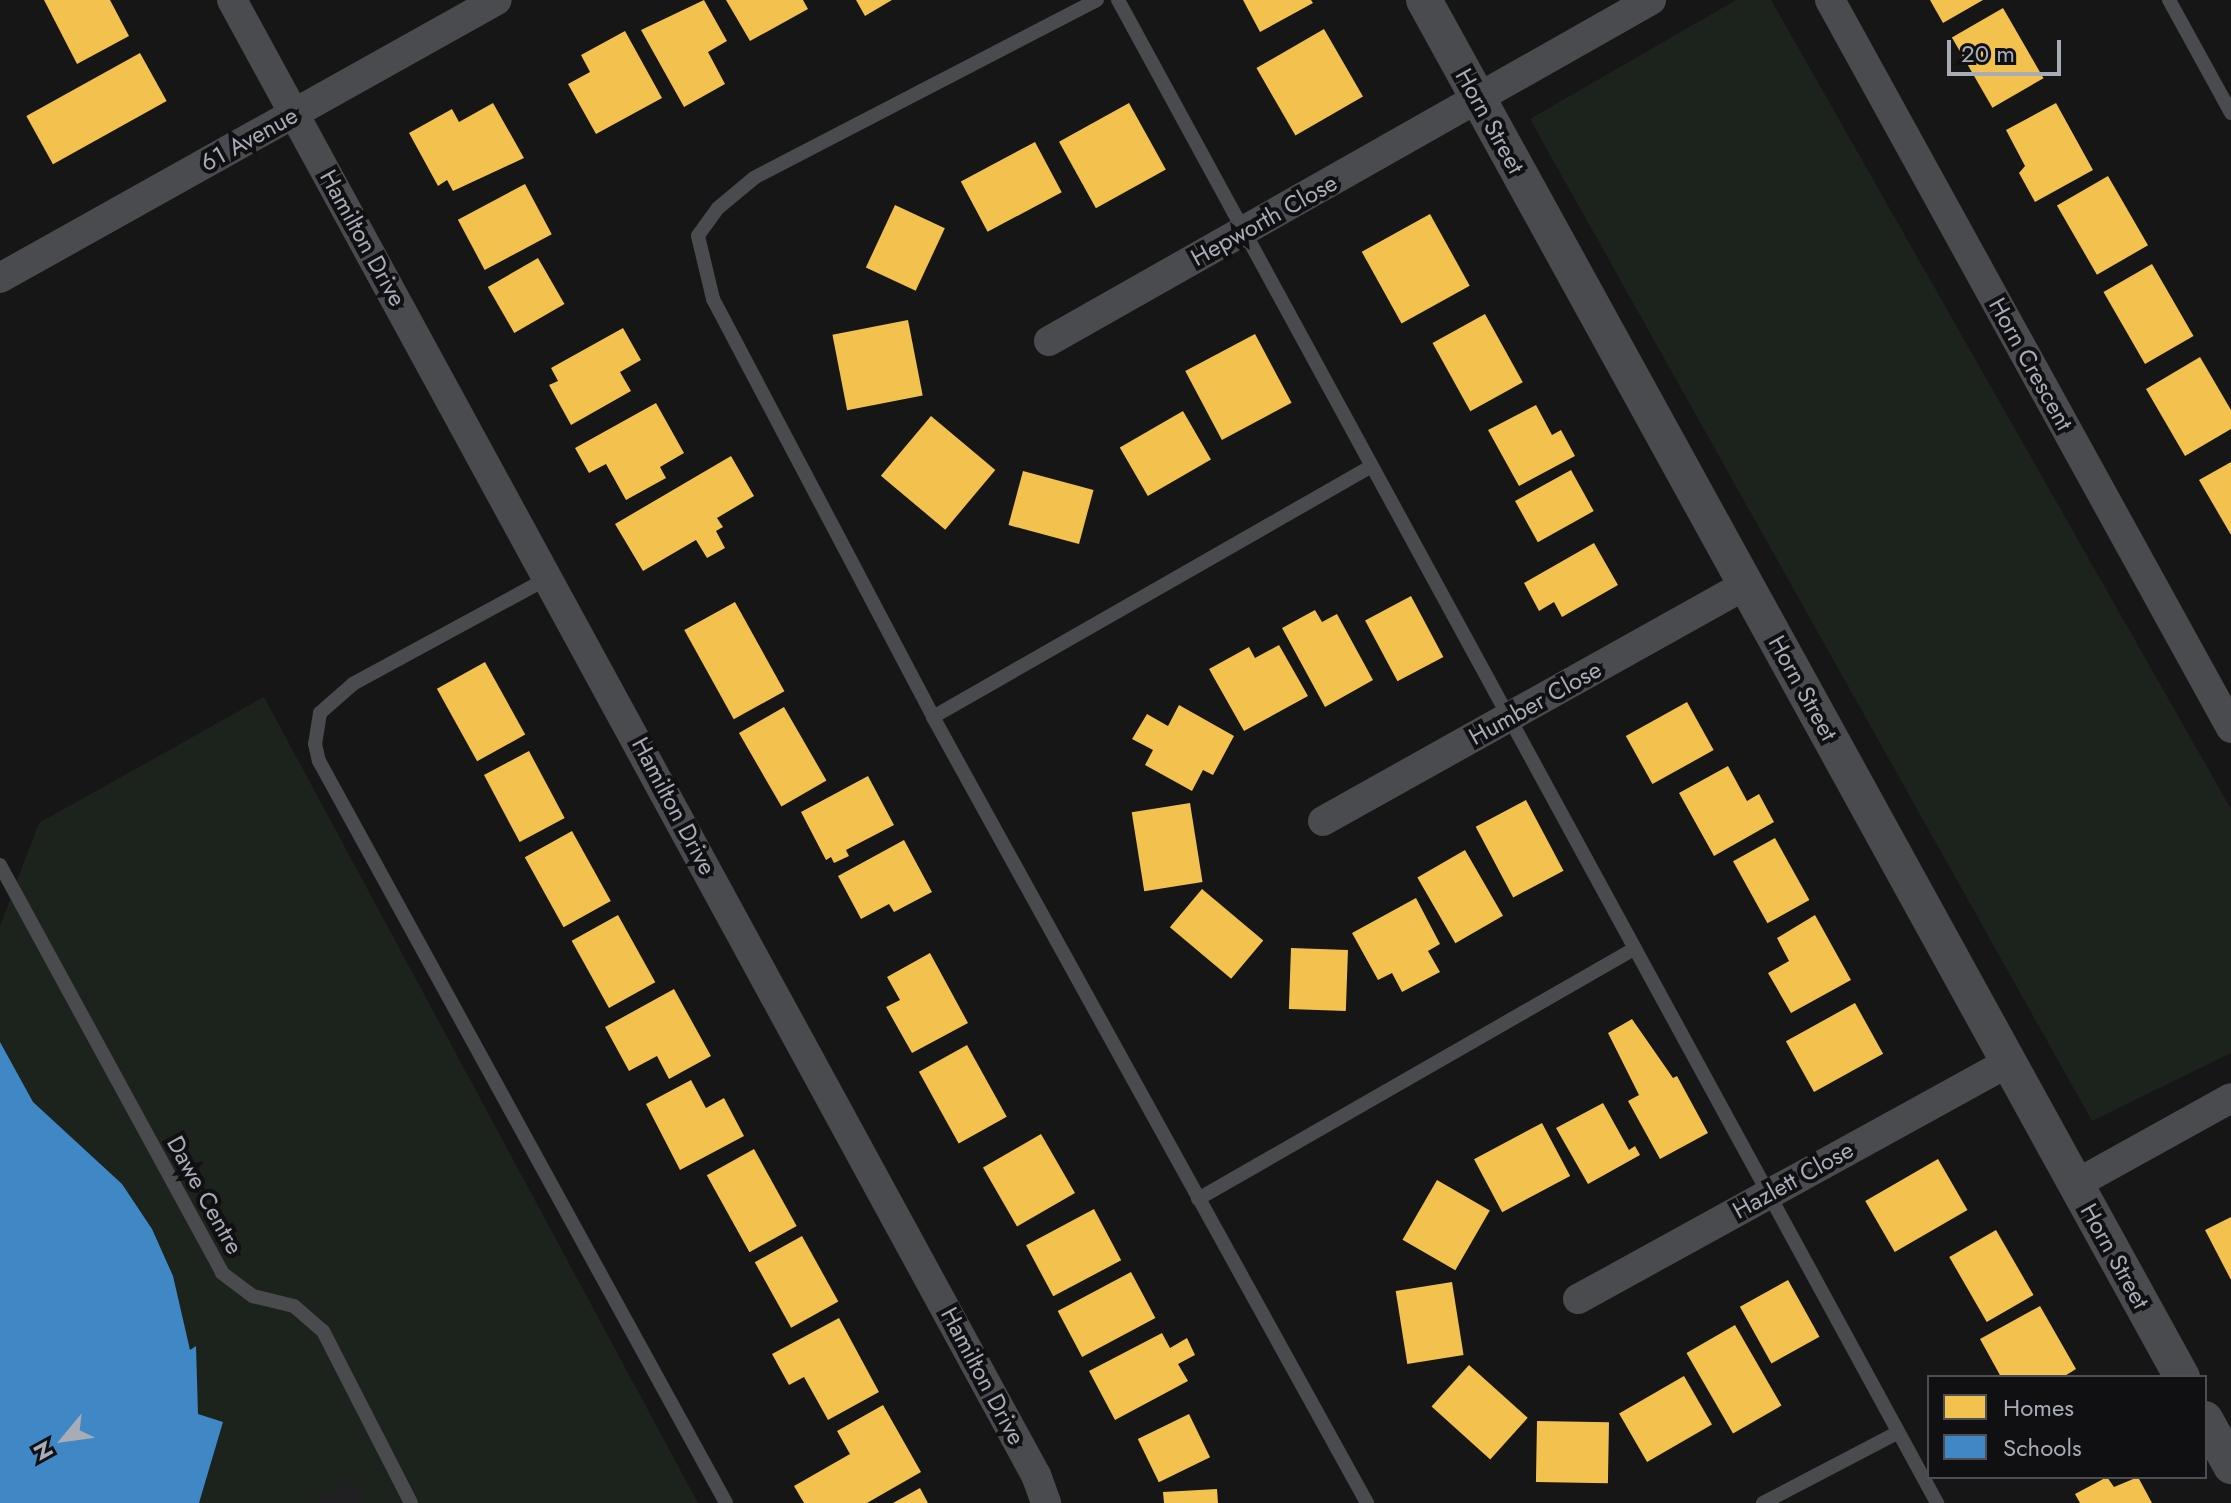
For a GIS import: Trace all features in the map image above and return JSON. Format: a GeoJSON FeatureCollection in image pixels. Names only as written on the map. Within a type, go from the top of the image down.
{"type":"FeatureCollection","features":[{"type":"Feature","properties":{"kind":"street","name":"Hamilton Drive"},"geometry":{"type":"LineString","coordinates":[[232,0],[1029,1461],[1046,1503]]}},
{"type":"Feature","properties":{"kind":"street","name":"61 Avenue"},"geometry":{"type":"LineString","coordinates":[[3,270],[497,0]]}},
{"type":"Feature","properties":{"kind":"street","name":"Horn Street"},"geometry":{"type":"LineString","coordinates":[[1424,0],[2181,1375]]}},
{"type":"Feature","properties":{"kind":"street"},"geometry":{"type":"LineString","coordinates":[[1480,101],[1651,0]]}},
{"type":"Feature","properties":{"kind":"street","name":"Horn Crescent"},"geometry":{"type":"LineString","coordinates":[[1830,0],[2231,728]]}},
{"type":"Feature","properties":{"kind":"street","name":"Hepworth Close"},"geometry":{"type":"LineString","coordinates":[[1049,341],[1241,231],[1480,101]]}},
{"type":"Feature","properties":{"kind":"street","name":"Humber Close"},"geometry":{"type":"LineString","coordinates":[[1323,821],[1746,585]]}},
{"type":"Feature","properties":{"kind":"street","name":"Hazlett Close"},"geometry":{"type":"LineString","coordinates":[[1578,1299],[2009,1062]]}},
{"type":"Feature","properties":{"kind":"street"},"geometry":{"type":"LineString","coordinates":[[2076,1184],[2231,1098]]}},
{"type":"Feature","properties":{"kind":"street"},"geometry":{"type":"LineString","coordinates":[[2207,1423],[2231,1466]]}},
{"type":"Feature","properties":{"kind":"lane"},"geometry":{"type":"LineString","coordinates":[[1097,0],[754,178],[718,208],[698,236],[713,299],[933,717],[1367,1503]]}},
{"type":"Feature","properties":{"kind":"lane"},"geometry":{"type":"LineString","coordinates":[[1118,0],[1241,231],[1937,1503]]}},
{"type":"Feature","properties":{"kind":"lane"},"geometry":{"type":"LineString","coordinates":[[2169,0],[2231,113]]}},
{"type":"Feature","properties":{"kind":"lane"},"geometry":{"type":"LineString","coordinates":[[933,717],[1370,467]]}},
{"type":"Feature","properties":{"kind":"lane"},"geometry":{"type":"LineString","coordinates":[[549,578],[353,684],[320,713],[315,744],[319,761],[726,1503]]}},
{"type":"Feature","properties":{"kind":"lane","name":"Dawe Centre"},"geometry":{"type":"LineString","coordinates":[[0,865],[222,1273],[253,1296],[294,1306],[323,1331],[411,1503]]}},
{"type":"Feature","properties":{"kind":"lane"},"geometry":{"type":"LineString","coordinates":[[1198,1199],[1634,949]]}},
{"type":"Feature","properties":{"kind":"lane"},"geometry":{"type":"LineString","coordinates":[[1763,1503],[1897,1433]]}},
{"type":"Feature","properties":{"kind":"shaded area"},"geometry":{"type":"Polygon","coordinates":[[[1736,0],[1771,0],[2231,809],[2231,1053],[2092,1121],[1530,119],[1736,0]]]}},
{"type":"Feature","properties":{"kind":"shaded area"},"geometry":{"type":"Polygon","coordinates":[[[264,697],[698,1503],[364,1503],[353,1481],[314,1503],[0,1503],[0,926],[39,823],[264,697]]]}},
{"type":"Feature","properties":{"kind":"shaded area"},"geometry":{"type":"Polygon","coordinates":[[[353,1481],[364,1503],[314,1503],[353,1481]]]}},
{"type":"Feature","properties":{"kind":"building: Homes"},"geometry":{"type":"Polygon","coordinates":[[[44,0],[110,0],[129,36],[77,64],[44,0]]]}},
{"type":"Feature","properties":{"kind":"building: Homes"},"geometry":{"type":"Polygon","coordinates":[[[704,0],[727,41],[708,52],[725,84],[684,107],[641,30],[704,0]]]}},
{"type":"Feature","properties":{"kind":"building: Homes"},"geometry":{"type":"Polygon","coordinates":[[[726,0],[803,0],[808,9],[750,41],[726,0]]]}},
{"type":"Feature","properties":{"kind":"building: Homes"},"geometry":{"type":"Polygon","coordinates":[[[856,0],[892,0],[865,16],[856,0]]]}},
{"type":"Feature","properties":{"kind":"building: Homes"},"geometry":{"type":"Polygon","coordinates":[[[1243,0],[1311,0],[1313,3],[1260,32],[1243,0]]]}},
{"type":"Feature","properties":{"kind":"building: Homes"},"geometry":{"type":"Polygon","coordinates":[[[1930,0],[1983,0],[1943,23],[1930,0]]]}},
{"type":"Feature","properties":{"kind":"building: Homes"},"geometry":{"type":"Polygon","coordinates":[[[2003,8],[2044,78],[1992,108],[1952,38],[2003,8]]]}},
{"type":"Feature","properties":{"kind":"building: Homes"},"geometry":{"type":"Polygon","coordinates":[[[1324,29],[1363,97],[1295,136],[1256,68],[1324,29]]]}},
{"type":"Feature","properties":{"kind":"building: Homes"},"geometry":{"type":"Polygon","coordinates":[[[625,31],[662,98],[596,134],[568,84],[590,72],[581,55],[625,31]]]}},
{"type":"Feature","properties":{"kind":"building: Homes"},"geometry":{"type":"Polygon","coordinates":[[[140,53],[167,101],[53,164],[26,116],[140,53]]]}},
{"type":"Feature","properties":{"kind":"building: Homes"},"geometry":{"type":"Polygon","coordinates":[[[493,103],[524,158],[453,191],[447,180],[438,186],[409,133],[452,109],[459,122],[493,103]]]}},
{"type":"Feature","properties":{"kind":"building: Homes"},"geometry":{"type":"Polygon","coordinates":[[[1129,103],[1166,169],[1096,208],[1059,142],[1129,103]]]}},
{"type":"Feature","properties":{"kind":"building: Homes"},"geometry":{"type":"Polygon","coordinates":[[[2056,103],[2093,170],[2035,202],[2019,173],[2025,166],[2006,130],[2056,103]]]}},
{"type":"Feature","properties":{"kind":"building: Homes"},"geometry":{"type":"Polygon","coordinates":[[[1035,142],[1062,192],[988,232],[961,181],[1035,142]]]}},
{"type":"Feature","properties":{"kind":"building: Homes"},"geometry":{"type":"Polygon","coordinates":[[[2108,176],[2148,245],[2097,275],[2057,206],[2108,176]]]}},
{"type":"Feature","properties":{"kind":"building: Homes"},"geometry":{"type":"Polygon","coordinates":[[[525,184],[552,234],[485,270],[458,220],[525,184]]]}},
{"type":"Feature","properties":{"kind":"building: Homes"},"geometry":{"type":"Polygon","coordinates":[[[895,205],[945,228],[916,291],[866,268],[895,205]]]}},
{"type":"Feature","properties":{"kind":"building: Homes"},"geometry":{"type":"Polygon","coordinates":[[[1430,214],[1470,286],[1402,324],[1362,252],[1430,214]]]}},
{"type":"Feature","properties":{"kind":"building: Homes"},"geometry":{"type":"Polygon","coordinates":[[[538,258],[564,304],[514,333],[488,287],[538,258]]]}},
{"type":"Feature","properties":{"kind":"building: Homes"},"geometry":{"type":"Polygon","coordinates":[[[2152,264],[2194,336],[2145,364],[2104,292],[2152,264]]]}},
{"type":"Feature","properties":{"kind":"building: Homes"},"geometry":{"type":"Polygon","coordinates":[[[1485,314],[1523,382],[1470,411],[1433,343],[1485,314]]]}},
{"type":"Feature","properties":{"kind":"building: Homes"},"geometry":{"type":"Polygon","coordinates":[[[908,320],[923,396],[847,410],[832,335],[908,320]]]}},
{"type":"Feature","properties":{"kind":"building: Homes"},"geometry":{"type":"Polygon","coordinates":[[[623,328],[641,360],[620,372],[631,391],[571,425],[549,385],[558,381],[551,368],[623,328]]]}},
{"type":"Feature","properties":{"kind":"building: Homes"},"geometry":{"type":"Polygon","coordinates":[[[1255,334],[1292,403],[1222,440],[1185,371],[1255,334]]]}},
{"type":"Feature","properties":{"kind":"building: Homes"},"geometry":{"type":"Polygon","coordinates":[[[2200,357],[2231,410],[2231,429],[2185,456],[2146,389],[2200,357]]]}},
{"type":"Feature","properties":{"kind":"building: Homes"},"geometry":{"type":"Polygon","coordinates":[[[656,403],[684,453],[660,467],[666,478],[626,500],[606,464],[589,473],[575,448],[656,403]]]}},
{"type":"Feature","properties":{"kind":"building: Homes"},"geometry":{"type":"Polygon","coordinates":[[[1536,405],[1552,435],[1561,430],[1575,456],[1519,486],[1488,430],[1536,405]]]}},
{"type":"Feature","properties":{"kind":"building: Homes"},"geometry":{"type":"Polygon","coordinates":[[[1183,411],[1211,459],[1148,496],[1120,448],[1183,411]]]}},
{"type":"Feature","properties":{"kind":"building: Homes"},"geometry":{"type":"Polygon","coordinates":[[[931,416],[995,470],[945,530],[881,476],[931,416]]]}},
{"type":"Feature","properties":{"kind":"building: Homes"},"geometry":{"type":"Polygon","coordinates":[[[731,456],[754,496],[717,518],[723,527],[716,531],[725,548],[707,558],[696,540],[643,571],[615,524],[731,456]]]}},
{"type":"Feature","properties":{"kind":"building: Homes"},"geometry":{"type":"Polygon","coordinates":[[[2231,462],[2231,535],[2199,480],[2231,462]]]}},
{"type":"Feature","properties":{"kind":"building: Homes"},"geometry":{"type":"Polygon","coordinates":[[[1571,470],[1594,511],[1538,542],[1515,501],[1571,470]]]}},
{"type":"Feature","properties":{"kind":"building: Homes"},"geometry":{"type":"Polygon","coordinates":[[[1023,471],[1094,490],[1079,544],[1009,525],[1023,471]]]}},
{"type":"Feature","properties":{"kind":"building: Homes"},"geometry":{"type":"Polygon","coordinates":[[[1594,543],[1618,585],[1562,617],[1554,602],[1539,611],[1524,583],[1594,543]]]}},
{"type":"Feature","properties":{"kind":"building: Homes"},"geometry":{"type":"Polygon","coordinates":[[[1411,596],[1443,657],[1397,681],[1365,620],[1411,596]]]}},
{"type":"Feature","properties":{"kind":"building: Homes"},"geometry":{"type":"Polygon","coordinates":[[[735,602],[784,691],[734,719],[684,630],[735,602]]]}},
{"type":"Feature","properties":{"kind":"building: Homes"},"geometry":{"type":"Polygon","coordinates":[[[1315,610],[1322,622],[1337,614],[1373,680],[1325,707],[1282,628],[1315,610]]]}},
{"type":"Feature","properties":{"kind":"building: Homes"},"geometry":{"type":"Polygon","coordinates":[[[1279,645],[1308,696],[1244,731],[1209,669],[1249,647],[1255,658],[1279,645]]]}},
{"type":"Feature","properties":{"kind":"building: Homes"},"geometry":{"type":"Polygon","coordinates":[[[485,662],[525,735],[477,761],[437,689],[485,662]]]}},
{"type":"Feature","properties":{"kind":"building: Homes"},"geometry":{"type":"Polygon","coordinates":[[[1687,702],[1714,750],[1652,784],[1626,736],[1687,702]]]}},
{"type":"Feature","properties":{"kind":"building: Homes"},"geometry":{"type":"Polygon","coordinates":[[[1179,705],[1234,736],[1213,775],[1203,770],[1192,791],[1145,765],[1153,750],[1132,739],[1147,714],[1168,726],[1179,705]]]}},
{"type":"Feature","properties":{"kind":"building: Homes"},"geometry":{"type":"Polygon","coordinates":[[[784,707],[826,781],[781,807],[739,733],[784,707]]]}},
{"type":"Feature","properties":{"kind":"building: Homes"},"geometry":{"type":"Polygon","coordinates":[[[529,751],[565,818],[520,842],[484,775],[529,751]]]}},
{"type":"Feature","properties":{"kind":"building: Homes"},"geometry":{"type":"Polygon","coordinates":[[[1728,766],[1747,801],[1759,794],[1774,822],[1714,856],[1679,793],[1728,766]]]}},
{"type":"Feature","properties":{"kind":"building: Homes"},"geometry":{"type":"Polygon","coordinates":[[[868,776],[894,825],[846,850],[849,856],[834,863],[831,857],[826,860],[801,812],[868,776]]]}},
{"type":"Feature","properties":{"kind":"building: Homes"},"geometry":{"type":"Polygon","coordinates":[[[1526,800],[1564,871],[1513,897],[1476,827],[1526,800]]]}},
{"type":"Feature","properties":{"kind":"building: Homes"},"geometry":{"type":"Polygon","coordinates":[[[1190,803],[1203,882],[1144,891],[1132,812],[1190,803]]]}},
{"type":"Feature","properties":{"kind":"building: Homes"},"geometry":{"type":"Polygon","coordinates":[[[572,831],[611,901],[564,927],[525,857],[572,831]]]}},
{"type":"Feature","properties":{"kind":"building: Homes"},"geometry":{"type":"Polygon","coordinates":[[[1775,838],[1809,900],[1767,923],[1733,861],[1775,838]]]}},
{"type":"Feature","properties":{"kind":"building: Homes"},"geometry":{"type":"Polygon","coordinates":[[[904,840],[932,892],[894,912],[889,904],[861,919],[838,876],[904,840]]]}},
{"type":"Feature","properties":{"kind":"building: Homes"},"geometry":{"type":"Polygon","coordinates":[[[1465,850],[1503,916],[1455,943],[1417,878],[1465,850]]]}},
{"type":"Feature","properties":{"kind":"building: Homes"},"geometry":{"type":"Polygon","coordinates":[[[1202,889],[1263,940],[1231,979],[1170,927],[1202,889]]]}},
{"type":"Feature","properties":{"kind":"building: Homes"},"geometry":{"type":"Polygon","coordinates":[[[1416,898],[1440,944],[1428,951],[1440,972],[1402,992],[1392,973],[1378,980],[1352,933],[1416,898]]]}},
{"type":"Feature","properties":{"kind":"building: Homes"},"geometry":{"type":"Polygon","coordinates":[[[618,915],[655,982],[609,1008],[572,941],[618,915]]]}},
{"type":"Feature","properties":{"kind":"building: Homes"},"geometry":{"type":"Polygon","coordinates":[[[1815,915],[1851,980],[1791,1013],[1768,973],[1789,961],[1777,938],[1815,915]]]}},
{"type":"Feature","properties":{"kind":"building: Homes"},"geometry":{"type":"Polygon","coordinates":[[[1291,948],[1348,950],[1346,1011],[1289,1009],[1291,948]]]}},
{"type":"Feature","properties":{"kind":"building: Homes"},"geometry":{"type":"Polygon","coordinates":[[[930,953],[968,1023],[912,1053],[886,1007],[900,1000],[887,977],[930,953]]]}},
{"type":"Feature","properties":{"kind":"building: Homes"},"geometry":{"type":"Polygon","coordinates":[[[674,989],[711,1056],[669,1079],[657,1056],[629,1071],[605,1027],[674,989]]]}},
{"type":"Feature","properties":{"kind":"building: Homes"},"geometry":{"type":"Polygon","coordinates":[[[1855,1003],[1883,1054],[1814,1092],[1786,1041],[1855,1003]]]}},
{"type":"Feature","properties":{"kind":"building: Homes"},"geometry":{"type":"Polygon","coordinates":[[[1632,1019],[1673,1078],[1677,1076],[1708,1133],[1660,1159],[1628,1101],[1639,1095],[1608,1033],[1632,1019]]]}},
{"type":"Feature","properties":{"kind":"building: Homes"},"geometry":{"type":"Polygon","coordinates":[[[967,1045],[1007,1117],[959,1143],[919,1072],[967,1045]]]}},
{"type":"Feature","properties":{"kind":"building: Homes"},"geometry":{"type":"Polygon","coordinates":[[[691,1080],[706,1108],[724,1098],[744,1136],[680,1170],[646,1104],[691,1080]]]}},
{"type":"Feature","properties":{"kind":"building: Homes"},"geometry":{"type":"Polygon","coordinates":[[[1603,1103],[1629,1150],[1635,1146],[1640,1155],[1588,1184],[1556,1128],[1603,1103]]]}},
{"type":"Feature","properties":{"kind":"building: Homes"},"geometry":{"type":"Polygon","coordinates":[[[1542,1123],[1570,1176],[1502,1212],[1474,1159],[1542,1123]]]}},
{"type":"Feature","properties":{"kind":"building: Homes"},"geometry":{"type":"Polygon","coordinates":[[[1041,1134],[1075,1193],[1017,1226],[983,1168],[1041,1134]]]}},
{"type":"Feature","properties":{"kind":"building: Homes"},"geometry":{"type":"Polygon","coordinates":[[[754,1149],[797,1226],[749,1252],[707,1175],[754,1149]]]}},
{"type":"Feature","properties":{"kind":"building: Homes"},"geometry":{"type":"Polygon","coordinates":[[[1938,1159],[1968,1210],[1895,1252],[1865,1201],[1938,1159]]]}},
{"type":"Feature","properties":{"kind":"building: Homes"},"geometry":{"type":"Polygon","coordinates":[[[1437,1180],[1490,1210],[1455,1270],[1402,1240],[1437,1180]]]}},
{"type":"Feature","properties":{"kind":"building: Homes"},"geometry":{"type":"Polygon","coordinates":[[[1094,1209],[1121,1260],[1053,1296],[1026,1245],[1094,1209]]]}},
{"type":"Feature","properties":{"kind":"building: Homes"},"geometry":{"type":"Polygon","coordinates":[[[2231,1217],[2231,1280],[2205,1230],[2231,1217]]]}},
{"type":"Feature","properties":{"kind":"building: Homes"},"geometry":{"type":"Polygon","coordinates":[[[1996,1230],[2034,1295],[1987,1322],[1949,1257],[1996,1230]]]}},
{"type":"Feature","properties":{"kind":"building: Homes"},"geometry":{"type":"Polygon","coordinates":[[[802,1236],[838,1302],[791,1328],[755,1262],[802,1236]]]}},
{"type":"Feature","properties":{"kind":"building: Homes"},"geometry":{"type":"Polygon","coordinates":[[[1131,1272],[1155,1318],[1082,1357],[1058,1311],[1131,1272]]]}},
{"type":"Feature","properties":{"kind":"building: Homes"},"geometry":{"type":"Polygon","coordinates":[[[1788,1280],[1820,1337],[1771,1364],[1740,1307],[1788,1280]]]}},
{"type":"Feature","properties":{"kind":"building: Homes"},"geometry":{"type":"Polygon","coordinates":[[[1452,1282],[1464,1355],[1407,1364],[1396,1291],[1452,1282]]]}},
{"type":"Feature","properties":{"kind":"building: Homes"},"geometry":{"type":"Polygon","coordinates":[[[2040,1306],[2076,1369],[2066,1375],[2000,1375],[1980,1339],[2040,1306]]]}},
{"type":"Feature","properties":{"kind":"building: Homes"},"geometry":{"type":"Polygon","coordinates":[[[839,1318],[879,1392],[828,1420],[804,1377],[789,1385],[772,1354],[839,1318]]]}},
{"type":"Feature","properties":{"kind":"building: Homes"},"geometry":{"type":"Polygon","coordinates":[[[1735,1325],[1782,1406],[1733,1434],[1687,1353],[1735,1325]]]}},
{"type":"Feature","properties":{"kind":"building: Homes"},"geometry":{"type":"Polygon","coordinates":[[[1162,1333],[1170,1348],[1187,1338],[1195,1355],[1178,1364],[1188,1381],[1115,1420],[1089,1371],[1162,1333]]]}},
{"type":"Feature","properties":{"kind":"building: Homes"},"geometry":{"type":"Polygon","coordinates":[[[1469,1365],[1528,1418],[1490,1459],[1432,1407],[1469,1365]]]}},
{"type":"Feature","properties":{"kind":"building: Homes"},"geometry":{"type":"Polygon","coordinates":[[[1684,1376],[1712,1424],[1647,1462],[1619,1414],[1684,1376]]]}},
{"type":"Feature","properties":{"kind":"building: Homes"},"geometry":{"type":"Polygon","coordinates":[[[883,1405],[921,1472],[867,1503],[804,1503],[794,1486],[850,1454],[837,1431],[883,1405]]]}},
{"type":"Feature","properties":{"kind":"building: Homes"},"geometry":{"type":"Polygon","coordinates":[[[1189,1414],[1210,1457],[1159,1482],[1138,1439],[1189,1414]]]}},
{"type":"Feature","properties":{"kind":"building: Homes"},"geometry":{"type":"Polygon","coordinates":[[[1537,1421],[1609,1422],[1608,1483],[1536,1482],[1537,1421]]]}},
{"type":"Feature","properties":{"kind":"building: Homes"},"geometry":{"type":"Polygon","coordinates":[[[2103,1479],[2108,1479],[2114,1487],[2139,1479],[2152,1503],[2080,1503],[2075,1494],[2103,1479]]]}},
{"type":"Feature","properties":{"kind":"building: Homes"},"geometry":{"type":"Polygon","coordinates":[[[920,1488],[928,1503],[893,1503],[920,1488]]]}},
{"type":"Feature","properties":{"kind":"building: Homes"},"geometry":{"type":"Polygon","coordinates":[[[1217,1489],[1218,1503],[1164,1503],[1163,1492],[1217,1489]]]}},
{"type":"Feature","properties":{"kind":"building: Schools"},"geometry":{"type":"Polygon","coordinates":[[[0,1042],[33,1102],[122,1184],[152,1229],[173,1276],[190,1350],[196,1346],[198,1414],[223,1422],[199,1503],[0,1503],[0,1042]]]}}]}
